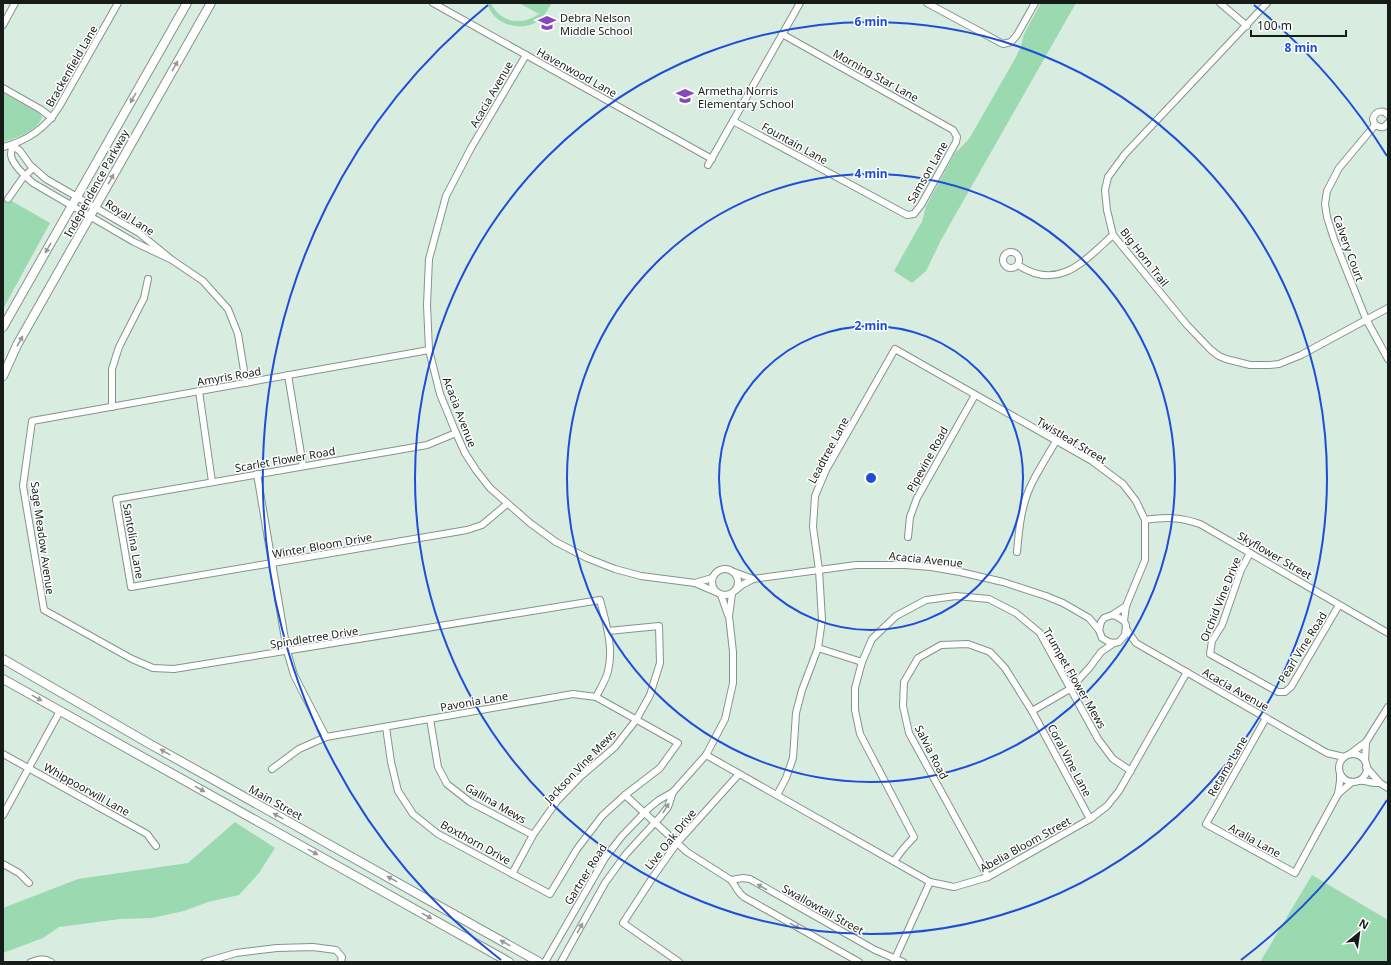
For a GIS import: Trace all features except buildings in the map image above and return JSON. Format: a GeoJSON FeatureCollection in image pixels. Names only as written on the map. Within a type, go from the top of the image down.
{"type":"FeatureCollection","features":[{"type":"Feature","properties":{"kind":"main road","name":"Independence Parkway"},"geometry":{"type":"LineString","coordinates":[[3,327],[187,3]]}},
{"type":"Feature","properties":{"kind":"main road","name":"Independence Parkway"},"geometry":{"type":"LineString","coordinates":[[3,376],[17,345],[211,3]]}},
{"type":"Feature","properties":{"kind":"main road","name":"Main Street"},"geometry":{"type":"LineString","coordinates":[[3,659],[161,750],[539,962]]}},
{"type":"Feature","properties":{"kind":"main road"},"geometry":{"type":"LineString","coordinates":[[3,679],[509,962]]}},
{"type":"Feature","properties":{"kind":"street"},"geometry":{"type":"LineString","coordinates":[[3,25],[15,3]]}},
{"type":"Feature","properties":{"kind":"street","name":"Brackenfield Lane"},"geometry":{"type":"LineString","coordinates":[[3,147],[12,145],[34,134],[52,118],[60,107],[118,3]]}},
{"type":"Feature","properties":{"kind":"street","name":"Havenwood Lane"},"geometry":{"type":"LineString","coordinates":[[433,3],[712,159]]}},
{"type":"Feature","properties":{"kind":"street"},"geometry":{"type":"LineString","coordinates":[[708,165],[800,3]]}},
{"type":"Feature","properties":{"kind":"street"},"geometry":{"type":"LineString","coordinates":[[927,3],[999,42],[1008,43],[1017,34],[1035,3]]}},
{"type":"Feature","properties":{"kind":"street"},"geometry":{"type":"LineString","coordinates":[[1220,3],[1247,26]]}},
{"type":"Feature","properties":{"kind":"street","name":"Big Horn Trail"},"geometry":{"type":"LineString","coordinates":[[1267,3],[1125,154],[1110,172],[1106,184],[1105,197],[1113,235],[1189,327],[1211,350],[1226,359],[1239,363],[1259,366],[1279,364],[1301,355],[1388,308]]}},
{"type":"Feature","properties":{"kind":"street","name":"Morning Star Lane"},"geometry":{"type":"LineString","coordinates":[[782,34],[951,128],[957,137]]}},
{"type":"Feature","properties":{"kind":"street","name":"Acacia Avenue"},"geometry":{"type":"LineString","coordinates":[[526,55],[471,148],[446,196],[429,259],[427,305],[429,350],[440,394],[465,453],[490,488],[530,523],[556,542],[587,558],[614,569],[641,576],[695,584],[719,593]]}},
{"type":"Feature","properties":{"kind":"street"},"geometry":{"type":"LineString","coordinates":[[3,88],[40,109],[52,118]]}},
{"type":"Feature","properties":{"kind":"street","name":"Calvery Court"},"geometry":{"type":"LineString","coordinates":[[1388,115],[1382,111],[1376,113],[1373,119],[1375,125],[1340,168],[1327,192],[1325,204],[1327,217],[1334,239],[1366,319],[1388,359]]}},
{"type":"Feature","properties":{"kind":"street","name":"Fountain Lane"},"geometry":{"type":"LineString","coordinates":[[733,121],[904,214],[911,216]]}},
{"type":"Feature","properties":{"kind":"street"},"geometry":{"type":"LineString","coordinates":[[1375,125],[1384,127],[1388,124]]}},
{"type":"Feature","properties":{"kind":"street","name":"Samson Lane"},"geometry":{"type":"LineString","coordinates":[[911,216],[921,205],[956,142],[957,137]]}},
{"type":"Feature","properties":{"kind":"street","name":"Royal Lane"},"geometry":{"type":"LineString","coordinates":[[12,145],[11,156],[25,176],[39,187],[134,242],[172,260]]}},
{"type":"Feature","properties":{"kind":"street","name":"Royal Lane"},"geometry":{"type":"LineString","coordinates":[[12,145],[20,151],[33,168],[46,179],[139,233],[172,260],[203,281],[228,309],[238,334],[246,383]]}},
{"type":"Feature","properties":{"kind":"street"},"geometry":{"type":"LineString","coordinates":[[8,199],[25,176],[33,168]]}},
{"type":"Feature","properties":{"kind":"street"},"geometry":{"type":"LineString","coordinates":[[1018,265],[1037,274],[1057,275],[1066,273],[1082,263],[1113,235]]}},
{"type":"Feature","properties":{"kind":"street"},"geometry":{"type":"LineString","coordinates":[[112,407],[112,370],[114,362],[119,347],[144,298],[148,279]]}},
{"type":"Feature","properties":{"kind":"street","name":"Amyris Road"},"geometry":{"type":"LineString","coordinates":[[32,421],[429,350]]}},
{"type":"Feature","properties":{"kind":"street","name":"Twistleaf Street"},"geometry":{"type":"LineString","coordinates":[[895,350],[1092,461],[1123,484],[1136,501],[1145,520],[1145,560],[1126,606],[1124,621]]}},
{"type":"Feature","properties":{"kind":"street","name":"Leadtree Lane"},"geometry":{"type":"LineString","coordinates":[[777,795],[786,778],[793,758],[796,713],[802,690],[818,648],[822,620],[819,570],[813,527],[816,496],[826,470],[895,350]]}},
{"type":"Feature","properties":{"kind":"street"},"geometry":{"type":"LineString","coordinates":[[288,375],[303,466]]}},
{"type":"Feature","properties":{"kind":"street"},"geometry":{"type":"LineString","coordinates":[[199,391],[212,482]]}},
{"type":"Feature","properties":{"kind":"street","name":"Pipevine Road"},"geometry":{"type":"LineString","coordinates":[[908,538],[910,517],[916,498],[975,395]]}},
{"type":"Feature","properties":{"kind":"street","name":"Sage Meadow Avenue"},"geometry":{"type":"LineString","coordinates":[[32,421],[23,486],[44,610]]}},
{"type":"Feature","properties":{"kind":"street","name":"Scarlet Flower Road"},"geometry":{"type":"LineString","coordinates":[[116,499],[427,444],[456,433]]}},
{"type":"Feature","properties":{"kind":"street"},"geometry":{"type":"LineString","coordinates":[[1017,552],[1019,528],[1031,484],[1056,441]]}},
{"type":"Feature","properties":{"kind":"street"},"geometry":{"type":"LineString","coordinates":[[257,474],[286,651],[294,675],[326,738]]}},
{"type":"Feature","properties":{"kind":"street","name":"Santolina Lane"},"geometry":{"type":"LineString","coordinates":[[116,499],[131,587]]}},
{"type":"Feature","properties":{"kind":"street","name":"Winter Bloom Drive"},"geometry":{"type":"LineString","coordinates":[[131,587],[467,530],[482,525],[507,504]]}},
{"type":"Feature","properties":{"kind":"street","name":"Skyflower Street"},"geometry":{"type":"LineString","coordinates":[[1145,520],[1166,517],[1187,519],[1200,524],[1388,633]]}},
{"type":"Feature","properties":{"kind":"street","name":"Orchid Vine Drive"},"geometry":{"type":"LineString","coordinates":[[1250,552],[1241,570],[1222,625],[1212,641],[1210,654],[1278,692]]}},
{"type":"Feature","properties":{"kind":"street","name":"Acacia Avenue"},"geometry":{"type":"LineString","coordinates":[[753,579],[856,564],[931,567],[1003,582],[1046,596],[1063,603],[1089,618],[1100,632]]}},
{"type":"Feature","properties":{"kind":"street"},"geometry":{"type":"LineString","coordinates":[[695,584],[712,578],[719,570],[724,569],[753,579]]}},
{"type":"Feature","properties":{"kind":"street"},"geometry":{"type":"LineString","coordinates":[[729,616],[734,592],[739,581],[733,572]]}},
{"type":"Feature","properties":{"kind":"street"},"geometry":{"type":"LineString","coordinates":[[712,578],[712,588],[719,593],[729,616]]}},
{"type":"Feature","properties":{"kind":"street"},"geometry":{"type":"LineString","coordinates":[[719,593],[734,592],[742,585],[753,579]]}},
{"type":"Feature","properties":{"kind":"street","name":"Trumpet Flower Mews"},"geometry":{"type":"LineString","coordinates":[[894,861],[914,837],[860,734],[855,710],[855,688],[862,662],[872,639],[896,616],[926,600],[956,596],[989,599],[1016,613],[1040,633],[1098,740],[1113,759],[1131,771]]}},
{"type":"Feature","properties":{"kind":"street","name":"Spindletree Drive"},"geometry":{"type":"LineString","coordinates":[[44,610],[132,659],[153,668],[174,669],[600,600],[608,631]]}},
{"type":"Feature","properties":{"kind":"street","name":"Pearl Vine Road"},"geometry":{"type":"LineString","coordinates":[[1278,692],[1285,692],[1291,687],[1340,605]]}},
{"type":"Feature","properties":{"kind":"street"},"geometry":{"type":"LineString","coordinates":[[1101,652],[1101,622],[1104,618],[1126,606]]}},
{"type":"Feature","properties":{"kind":"street"},"geometry":{"type":"LineString","coordinates":[[1032,711],[1070,689],[1090,667],[1101,652],[1123,639],[1127,630],[1124,621],[1121,618],[1112,615]]}},
{"type":"Feature","properties":{"kind":"street","name":"Gartner Road"},"geometry":{"type":"LineString","coordinates":[[545,962],[604,858],[622,836],[658,800],[673,792],[706,754],[725,719],[733,683],[733,652],[729,616]]}},
{"type":"Feature","properties":{"kind":"street","name":"Acacia Avenue"},"geometry":{"type":"LineString","coordinates":[[1089,618],[1104,618]]}},
{"type":"Feature","properties":{"kind":"street","name":"Jackson Vine Mews"},"geometry":{"type":"LineString","coordinates":[[512,874],[533,835],[557,800],[615,746],[636,720],[650,695],[660,663],[659,626],[608,631]]}},
{"type":"Feature","properties":{"kind":"street","name":"Acacia Avenue"},"geometry":{"type":"LineString","coordinates":[[1127,630],[1136,643],[1327,752]]}},
{"type":"Feature","properties":{"kind":"street"},"geometry":{"type":"LineString","coordinates":[[596,697],[608,672],[611,651],[608,631]]}},
{"type":"Feature","properties":{"kind":"street"},"geometry":{"type":"LineString","coordinates":[[1100,632],[1106,641],[1117,642]]}},
{"type":"Feature","properties":{"kind":"street","name":"Acacia Avenue"},"geometry":{"type":"LineString","coordinates":[[1117,642],[1136,643]]}},
{"type":"Feature","properties":{"kind":"street","name":"Salvia Road"},"geometry":{"type":"LineString","coordinates":[[988,877],[909,733],[902,706],[904,682],[918,658],[941,645],[968,644],[990,652],[1005,668],[1032,711]]}},
{"type":"Feature","properties":{"kind":"street"},"geometry":{"type":"LineString","coordinates":[[818,648],[862,662]]}},
{"type":"Feature","properties":{"kind":"street","name":"Abelia Bloom Street"},"geometry":{"type":"LineString","coordinates":[[706,754],[930,882],[954,887],[988,877],[1090,819],[1107,806],[1119,791],[1131,771],[1187,672]]}},
{"type":"Feature","properties":{"kind":"street","name":"Pavonia Lane"},"geometry":{"type":"LineString","coordinates":[[272,769],[299,749],[326,738],[573,694],[596,697],[678,743],[660,768],[625,795]]}},
{"type":"Feature","properties":{"kind":"street"},"geometry":{"type":"LineString","coordinates":[[1338,794],[1340,781],[1339,771],[1347,755],[1366,742],[1388,707]]}},
{"type":"Feature","properties":{"kind":"street","name":"Coral Vine Lane"},"geometry":{"type":"LineString","coordinates":[[1032,711],[1090,819]]}},
{"type":"Feature","properties":{"kind":"street"},"geometry":{"type":"LineString","coordinates":[[3,815],[60,712]]}},
{"type":"Feature","properties":{"kind":"street","name":"Retama Lane"},"geometry":{"type":"LineString","coordinates":[[1206,824],[1266,718]]}},
{"type":"Feature","properties":{"kind":"street","name":"Gallina Mews"},"geometry":{"type":"LineString","coordinates":[[430,719],[438,767],[447,784],[470,802],[533,835]]}},
{"type":"Feature","properties":{"kind":"street","name":"Boxthorn Drive"},"geometry":{"type":"LineString","coordinates":[[386,727],[391,762],[398,790],[413,814],[438,834],[550,894],[577,848],[602,816],[625,795]]}},
{"type":"Feature","properties":{"kind":"street"},"geometry":{"type":"LineString","coordinates":[[1338,794],[1362,778],[1366,773],[1366,742]]}},
{"type":"Feature","properties":{"kind":"street"},"geometry":{"type":"LineString","coordinates":[[1327,752],[1359,756],[1380,783],[1388,788]]}},
{"type":"Feature","properties":{"kind":"street"},"geometry":{"type":"LineString","coordinates":[[1327,752],[1345,779],[1354,782],[1364,781],[1374,784],[1380,783]]}},
{"type":"Feature","properties":{"kind":"street","name":"Whippoorwill Lane"},"geometry":{"type":"LineString","coordinates":[[3,754],[146,834],[156,846]]}},
{"type":"Feature","properties":{"kind":"street","name":"Live Oak Drive"},"geometry":{"type":"LineString","coordinates":[[679,962],[623,923],[677,843],[740,774]]}},
{"type":"Feature","properties":{"kind":"street","name":"Gartner Road"},"geometry":{"type":"LineString","coordinates":[[561,962],[605,883],[626,854],[668,807],[673,792]]}},
{"type":"Feature","properties":{"kind":"street","name":"Aralia Lane"},"geometry":{"type":"LineString","coordinates":[[1206,824],[1295,874],[1338,794]]}},
{"type":"Feature","properties":{"kind":"street"},"geometry":{"type":"LineString","coordinates":[[625,795],[687,852],[732,880],[738,892],[744,897],[859,962]]}},
{"type":"Feature","properties":{"kind":"street"},"geometry":{"type":"LineString","coordinates":[[3,864],[19,873],[29,883]]}},
{"type":"Feature","properties":{"kind":"street","name":"Swallowtail Street"},"geometry":{"type":"LineString","coordinates":[[732,880],[743,878],[750,879],[875,950],[894,960],[903,962]]}},
{"type":"Feature","properties":{"kind":"street"},"geometry":{"type":"LineString","coordinates":[[894,960],[930,882]]}},
{"type":"Feature","properties":{"kind":"street"},"geometry":{"type":"LineString","coordinates":[[204,962],[242,952],[297,947],[333,949],[339,952],[342,957],[341,962]]}},
{"type":"Feature","properties":{"kind":"street"},"geometry":{"type":"LineString","coordinates":[[31,962],[41,959],[49,961]]}},
{"type":"Feature","properties":{"kind":"green space"},"geometry":{"type":"Polygon","coordinates":[[[487,3],[491,3],[500,15],[519,21],[532,18],[539,14],[519,3],[552,3],[539,20],[533,24],[519,26],[499,20],[490,10],[487,3]]]}},
{"type":"Feature","properties":{"kind":"green space"},"geometry":{"type":"Polygon","coordinates":[[[1041,3],[1076,3],[941,240],[926,271],[912,283],[894,271],[922,222],[926,206],[955,153],[969,139],[1016,57],[1024,34],[1041,3]]]}},
{"type":"Feature","properties":{"kind":"green space"},"geometry":{"type":"Polygon","coordinates":[[[3,93],[39,113],[42,117],[40,122],[32,130],[14,139],[3,142],[3,93]]]}},
{"type":"Feature","properties":{"kind":"green space"},"geometry":{"type":"Polygon","coordinates":[[[3,196],[50,223],[3,309],[3,196]]]}},
{"type":"Feature","properties":{"kind":"green space"},"geometry":{"type":"Polygon","coordinates":[[[235,822],[275,848],[259,873],[239,895],[208,902],[184,911],[152,918],[120,919],[59,927],[43,938],[3,953],[3,908],[78,879],[188,863],[235,822]]]}},
{"type":"Feature","properties":{"kind":"green space"},"geometry":{"type":"Polygon","coordinates":[[[1312,875],[1388,920],[1388,962],[1260,962],[1312,875]]]}},
{"type":"Feature","properties":{"kind":"place","name":"Debra Nelson Middle School"},"geometry":{"type":"Point","coordinates":[547,23]}},
{"type":"Feature","properties":{"kind":"place","name":"Armetha Norris Elementary School"},"geometry":{"type":"Point","coordinates":[685,96]}}]}
